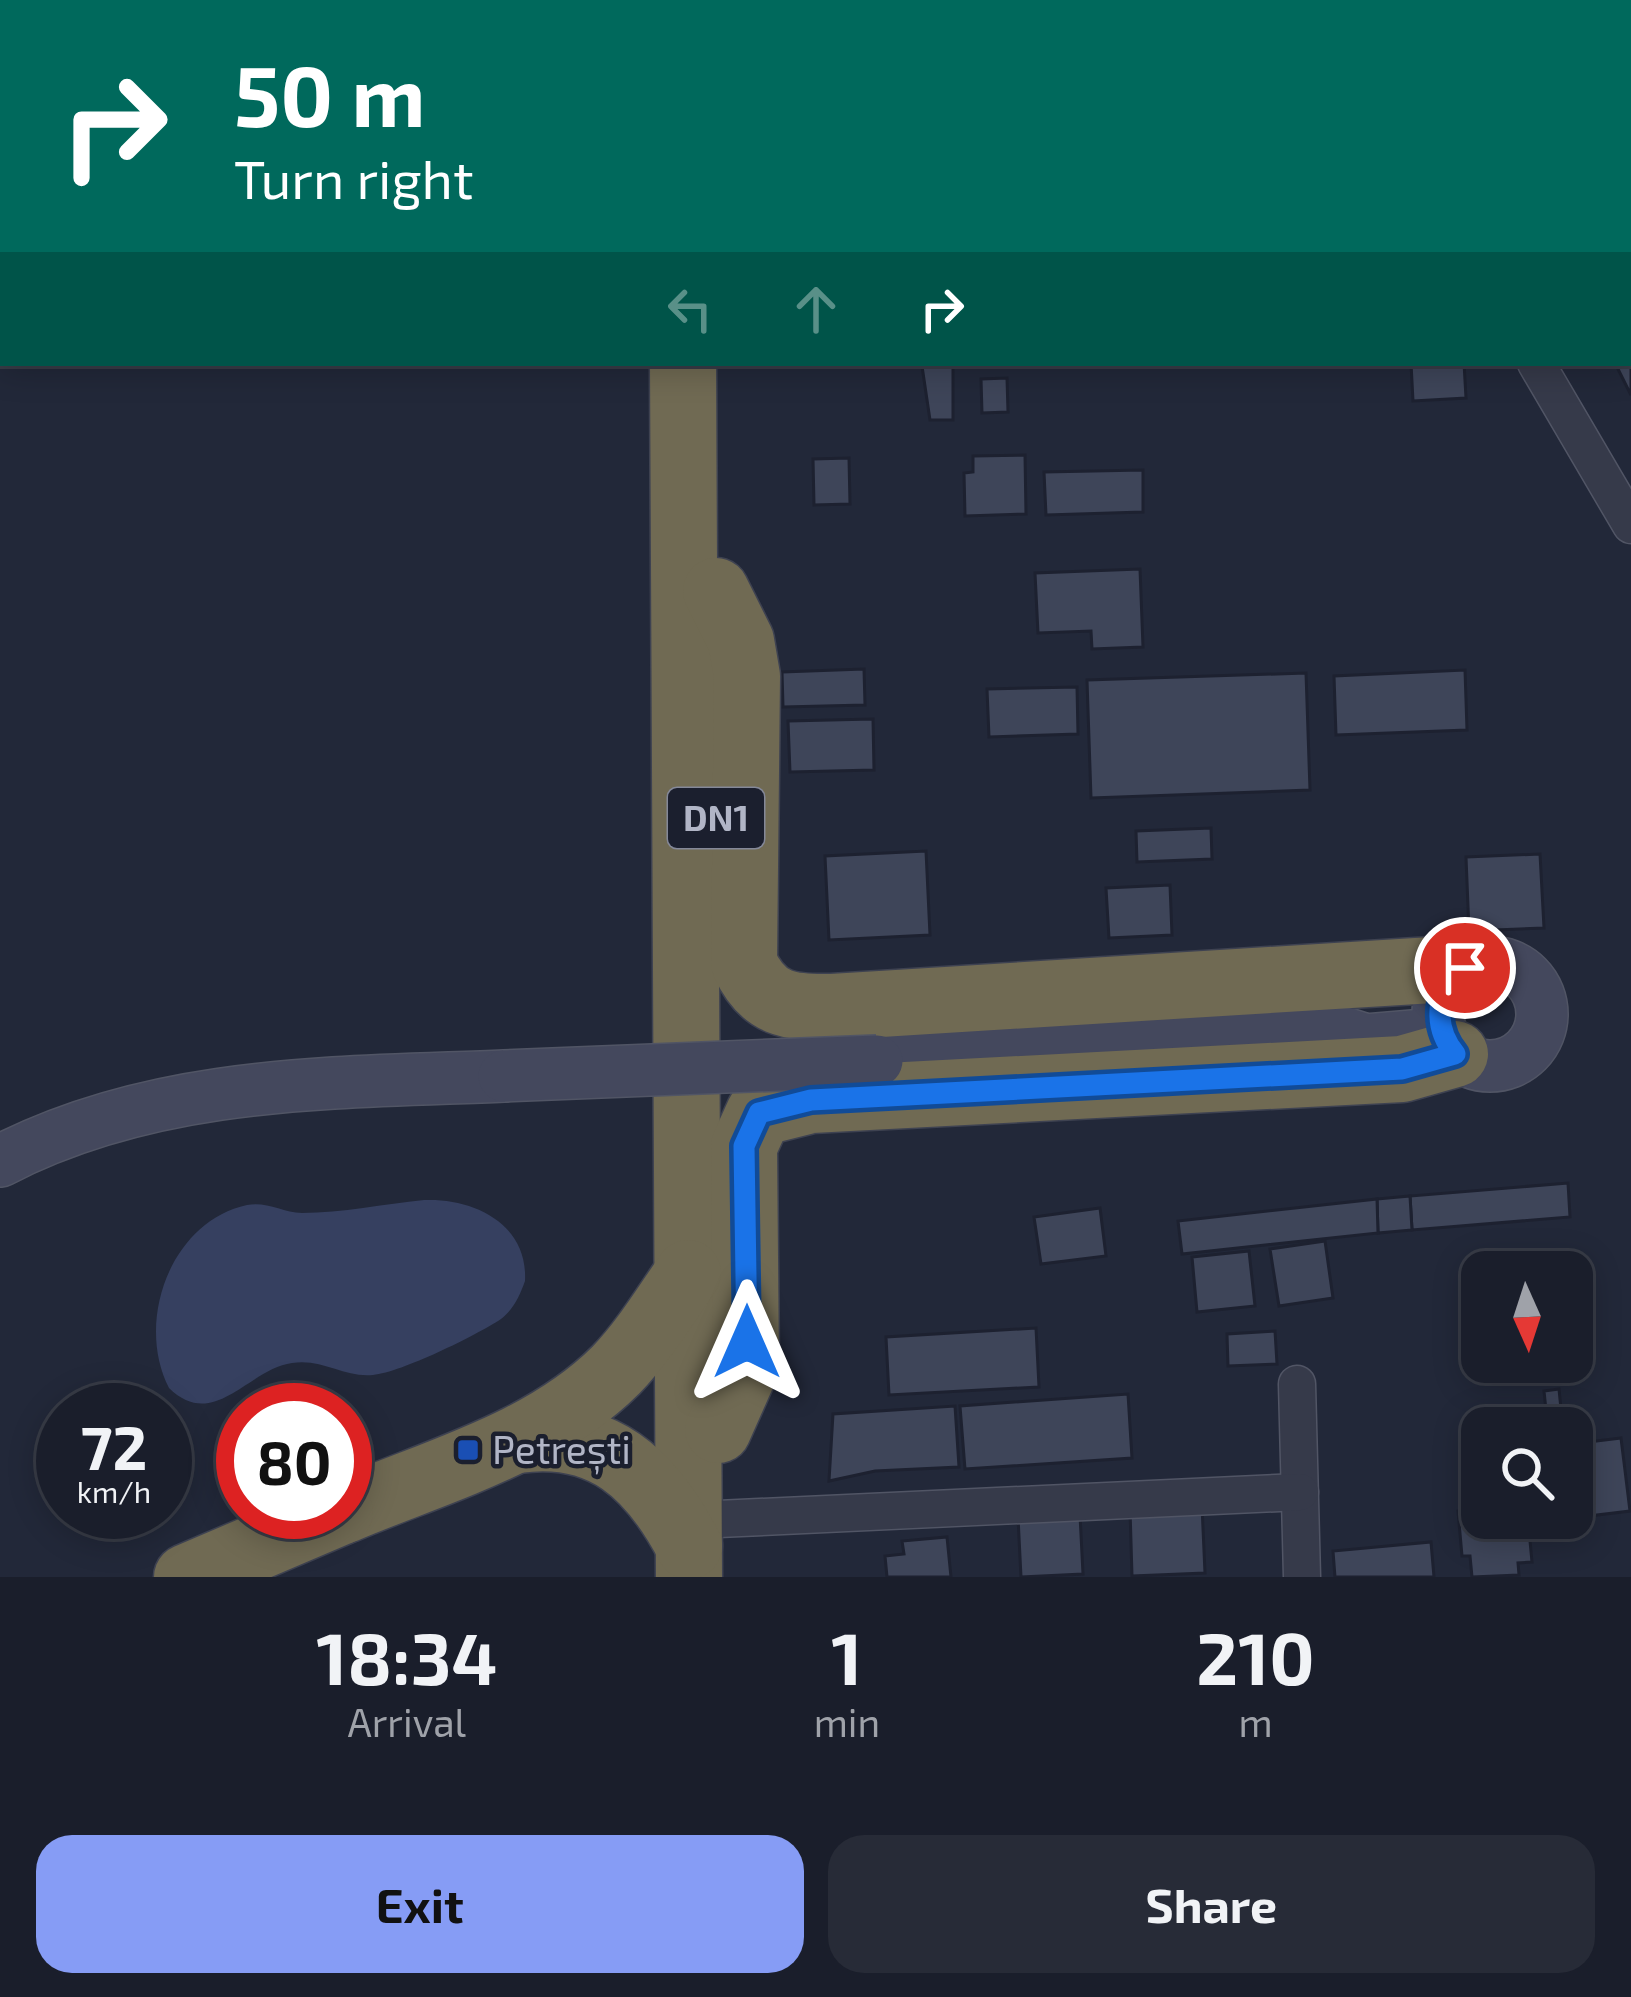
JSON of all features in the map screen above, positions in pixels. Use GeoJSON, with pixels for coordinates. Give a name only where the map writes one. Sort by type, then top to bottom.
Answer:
{"type":"FeatureCollection","features":[{"type":"Feature","properties":{"kind":"highway","name":"DN1"},"geometry":{"type":"LineString","coordinates":[[683,366],[688,1273],[704,1555]]}},
{"type":"Feature","properties":{"kind":"highway","name":"DN1"},"geometry":{"type":"LineString","coordinates":[[704,1555],[718,1430],[715,366]]}},
{"type":"Feature","properties":{"kind":"highway"},"geometry":{"type":"LineString","coordinates":[[716,591],[741,641],[747,676],[744,962],[753,984],[782,1005],[1451,1011]]}},
{"type":"Feature","properties":{"kind":"highway"},"geometry":{"type":"LineString","coordinates":[[718,1430],[741,1390],[746,1367],[744,1146],[759,1113],[811,1100],[1402,1069],[1451,1011]]}},
{"type":"Feature","properties":{"kind":"highway"},"geometry":{"type":"LineString","coordinates":[[372,1499],[517,1440],[605,1381],[646,1334],[688,1273]]}},
{"type":"Feature","properties":{"kind":"highway"},"geometry":{"type":"LineString","coordinates":[[517,1440],[573,1438],[612,1453],[658,1493],[704,1555]]}},
{"type":"Feature","properties":{"kind":"highway"},"geometry":{"type":"LineString","coordinates":[[187,1577],[277,1539]]}},
{"type":"Feature","properties":{"kind":"street"},"geometry":{"type":"LineString","coordinates":[[1538,366],[1631,525]]}},
{"type":"Feature","properties":{"kind":"street"},"geometry":{"type":"LineString","coordinates":[[0,1161],[104,1118],[167,1100],[291,1087],[877,1060],[1332,1029],[1366,1040],[1451,1011]]}},
{"type":"Feature","properties":{"kind":"street"},"geometry":{"type":"LineString","coordinates":[[1297,1384],[1302,1577]]}},
{"type":"Feature","properties":{"kind":"street"},"geometry":{"type":"LineString","coordinates":[[704,1555],[1300,1492]]}},
{"type":"Feature","properties":{"kind":"water"},"geometry":{"type":"Polygon","coordinates":[[[424,1200],[478,1209],[507,1229],[517,1244],[525,1281],[519,1297],[501,1319],[438,1352],[386,1372],[363,1375],[292,1363],[249,1383],[216,1383],[216,1401],[201,1404],[192,1402],[192,1383],[167,1383],[159,1362],[158,1306],[166,1278],[198,1231],[220,1215],[247,1205],[295,1212],[424,1200]]]}},
{"type":"Feature","properties":{"kind":"building"},"geometry":{"type":"Polygon","coordinates":[[[922,366],[953,366],[953,420],[930,420],[922,366]]]}},
{"type":"Feature","properties":{"kind":"building"},"geometry":{"type":"Polygon","coordinates":[[[1411,366],[1464,366],[1466,398],[1413,401],[1411,366]]]}},
{"type":"Feature","properties":{"kind":"building"},"geometry":{"type":"Polygon","coordinates":[[[1616,366],[1631,366],[1631,395],[1616,366]]]}},
{"type":"Feature","properties":{"kind":"building"},"geometry":{"type":"Polygon","coordinates":[[[1007,378],[1008,412],[982,413],[981,379],[1007,378]]]}},
{"type":"Feature","properties":{"kind":"building"},"geometry":{"type":"Polygon","coordinates":[[[1025,455],[1026,514],[965,516],[964,473],[973,472],[973,456],[1025,455]]]}},
{"type":"Feature","properties":{"kind":"building"},"geometry":{"type":"Polygon","coordinates":[[[849,458],[850,504],[814,505],[813,459],[849,458]]]}},
{"type":"Feature","properties":{"kind":"building"},"geometry":{"type":"Polygon","coordinates":[[[1143,470],[1143,512],[1046,515],[1044,472],[1143,470]]]}},
{"type":"Feature","properties":{"kind":"building"},"geometry":{"type":"Polygon","coordinates":[[[1140,569],[1143,647],[1092,649],[1091,631],[1038,633],[1035,573],[1140,569]]]}},
{"type":"Feature","properties":{"kind":"building"},"geometry":{"type":"Polygon","coordinates":[[[864,669],[865,705],[783,707],[782,672],[864,669]]]}},
{"type":"Feature","properties":{"kind":"building"},"geometry":{"type":"Polygon","coordinates":[[[1465,670],[1467,730],[1336,735],[1334,676],[1465,670]]]}},
{"type":"Feature","properties":{"kind":"building"},"geometry":{"type":"Polygon","coordinates":[[[1306,673],[1310,790],[1091,798],[1087,680],[1306,673]]]}},
{"type":"Feature","properties":{"kind":"building"},"geometry":{"type":"Polygon","coordinates":[[[1077,687],[1078,734],[989,737],[987,689],[1077,687]]]}},
{"type":"Feature","properties":{"kind":"building"},"geometry":{"type":"Polygon","coordinates":[[[873,719],[874,770],[790,772],[788,721],[873,719]]]}},
{"type":"Feature","properties":{"kind":"building"},"geometry":{"type":"Polygon","coordinates":[[[1211,828],[1212,859],[1137,862],[1136,831],[1211,828]]]}},
{"type":"Feature","properties":{"kind":"building"},"geometry":{"type":"Polygon","coordinates":[[[926,851],[930,935],[829,940],[825,856],[926,851]]]}},
{"type":"Feature","properties":{"kind":"building"},"geometry":{"type":"Polygon","coordinates":[[[1540,854],[1544,928],[1469,931],[1466,857],[1540,854]]]}},
{"type":"Feature","properties":{"kind":"building"},"geometry":{"type":"Polygon","coordinates":[[[1170,885],[1172,935],[1109,938],[1106,888],[1170,885]]]}},
{"type":"Feature","properties":{"kind":"building"},"geometry":{"type":"Polygon","coordinates":[[[1568,1183],[1570,1217],[1412,1230],[1410,1196],[1568,1183]]]}},
{"type":"Feature","properties":{"kind":"building"},"geometry":{"type":"Polygon","coordinates":[[[1410,1196],[1412,1230],[1378,1233],[1377,1199],[1410,1196]]]}},
{"type":"Feature","properties":{"kind":"building"},"geometry":{"type":"Polygon","coordinates":[[[1377,1199],[1378,1233],[1182,1254],[1178,1221],[1377,1199]]]}},
{"type":"Feature","properties":{"kind":"building"},"geometry":{"type":"Polygon","coordinates":[[[1100,1208],[1106,1256],[1041,1264],[1034,1217],[1100,1208]]]}},
{"type":"Feature","properties":{"kind":"building"},"geometry":{"type":"Polygon","coordinates":[[[1325,1241],[1333,1298],[1279,1306],[1270,1249],[1325,1241]]]}},
{"type":"Feature","properties":{"kind":"building"},"geometry":{"type":"Polygon","coordinates":[[[1249,1251],[1255,1306],[1197,1312],[1192,1257],[1249,1251]]]}},
{"type":"Feature","properties":{"kind":"building"},"geometry":{"type":"Polygon","coordinates":[[[1036,1328],[1039,1387],[889,1395],[886,1337],[1036,1328]]]}},
{"type":"Feature","properties":{"kind":"building"},"geometry":{"type":"Polygon","coordinates":[[[1275,1331],[1277,1364],[1228,1366],[1227,1334],[1275,1331]]]}},
{"type":"Feature","properties":{"kind":"building"},"geometry":{"type":"Polygon","coordinates":[[[1559,1389],[1561,1407],[1546,1407],[1544,1391],[1559,1389]]]}},
{"type":"Feature","properties":{"kind":"building"},"geometry":{"type":"Polygon","coordinates":[[[1128,1394],[1132,1458],[965,1469],[960,1406],[1128,1394]]]}},
{"type":"Feature","properties":{"kind":"building"},"geometry":{"type":"Polygon","coordinates":[[[955,1406],[959,1467],[875,1471],[829,1481],[833,1414],[955,1406]]]}},
{"type":"Feature","properties":{"kind":"building"},"geometry":{"type":"Polygon","coordinates":[[[1621,1438],[1630,1511],[1593,1515],[1593,1441],[1621,1438]]]}},
{"type":"Feature","properties":{"kind":"building"},"geometry":{"type":"Polygon","coordinates":[[[1202,1506],[1205,1573],[1132,1576],[1130,1509],[1202,1506]]]}},
{"type":"Feature","properties":{"kind":"building"},"geometry":{"type":"Polygon","coordinates":[[[1458,1511],[1461,1539],[1530,1539],[1532,1562],[1518,1563],[1519,1575],[1472,1577],[1470,1556],[1462,1556],[1458,1511]]]}},
{"type":"Feature","properties":{"kind":"building"},"geometry":{"type":"Polygon","coordinates":[[[1080,1515],[1083,1574],[1021,1577],[1018,1517],[1080,1515]]]}},
{"type":"Feature","properties":{"kind":"building"},"geometry":{"type":"Polygon","coordinates":[[[947,1537],[951,1577],[887,1577],[885,1556],[904,1554],[902,1541],[947,1537]]]}},
{"type":"Feature","properties":{"kind":"building"},"geometry":{"type":"Polygon","coordinates":[[[1431,1542],[1434,1577],[1335,1577],[1333,1551],[1431,1542]]]}},
{"type":"Feature","properties":{"kind":"place","name":"Petrești"},"geometry":{"type":"Point","coordinates":[468,1450]}},
{"type":"Feature","properties":{"kind":"route"},"geometry":{"type":"LineString","coordinates":[[747,1342],[744,1146],[748,1128],[759,1113],[780,1104],[811,1100],[1402,1069],[1455,1054],[1441,1033],[1440,1006],[1445,985],[1465,968]]}}]}
